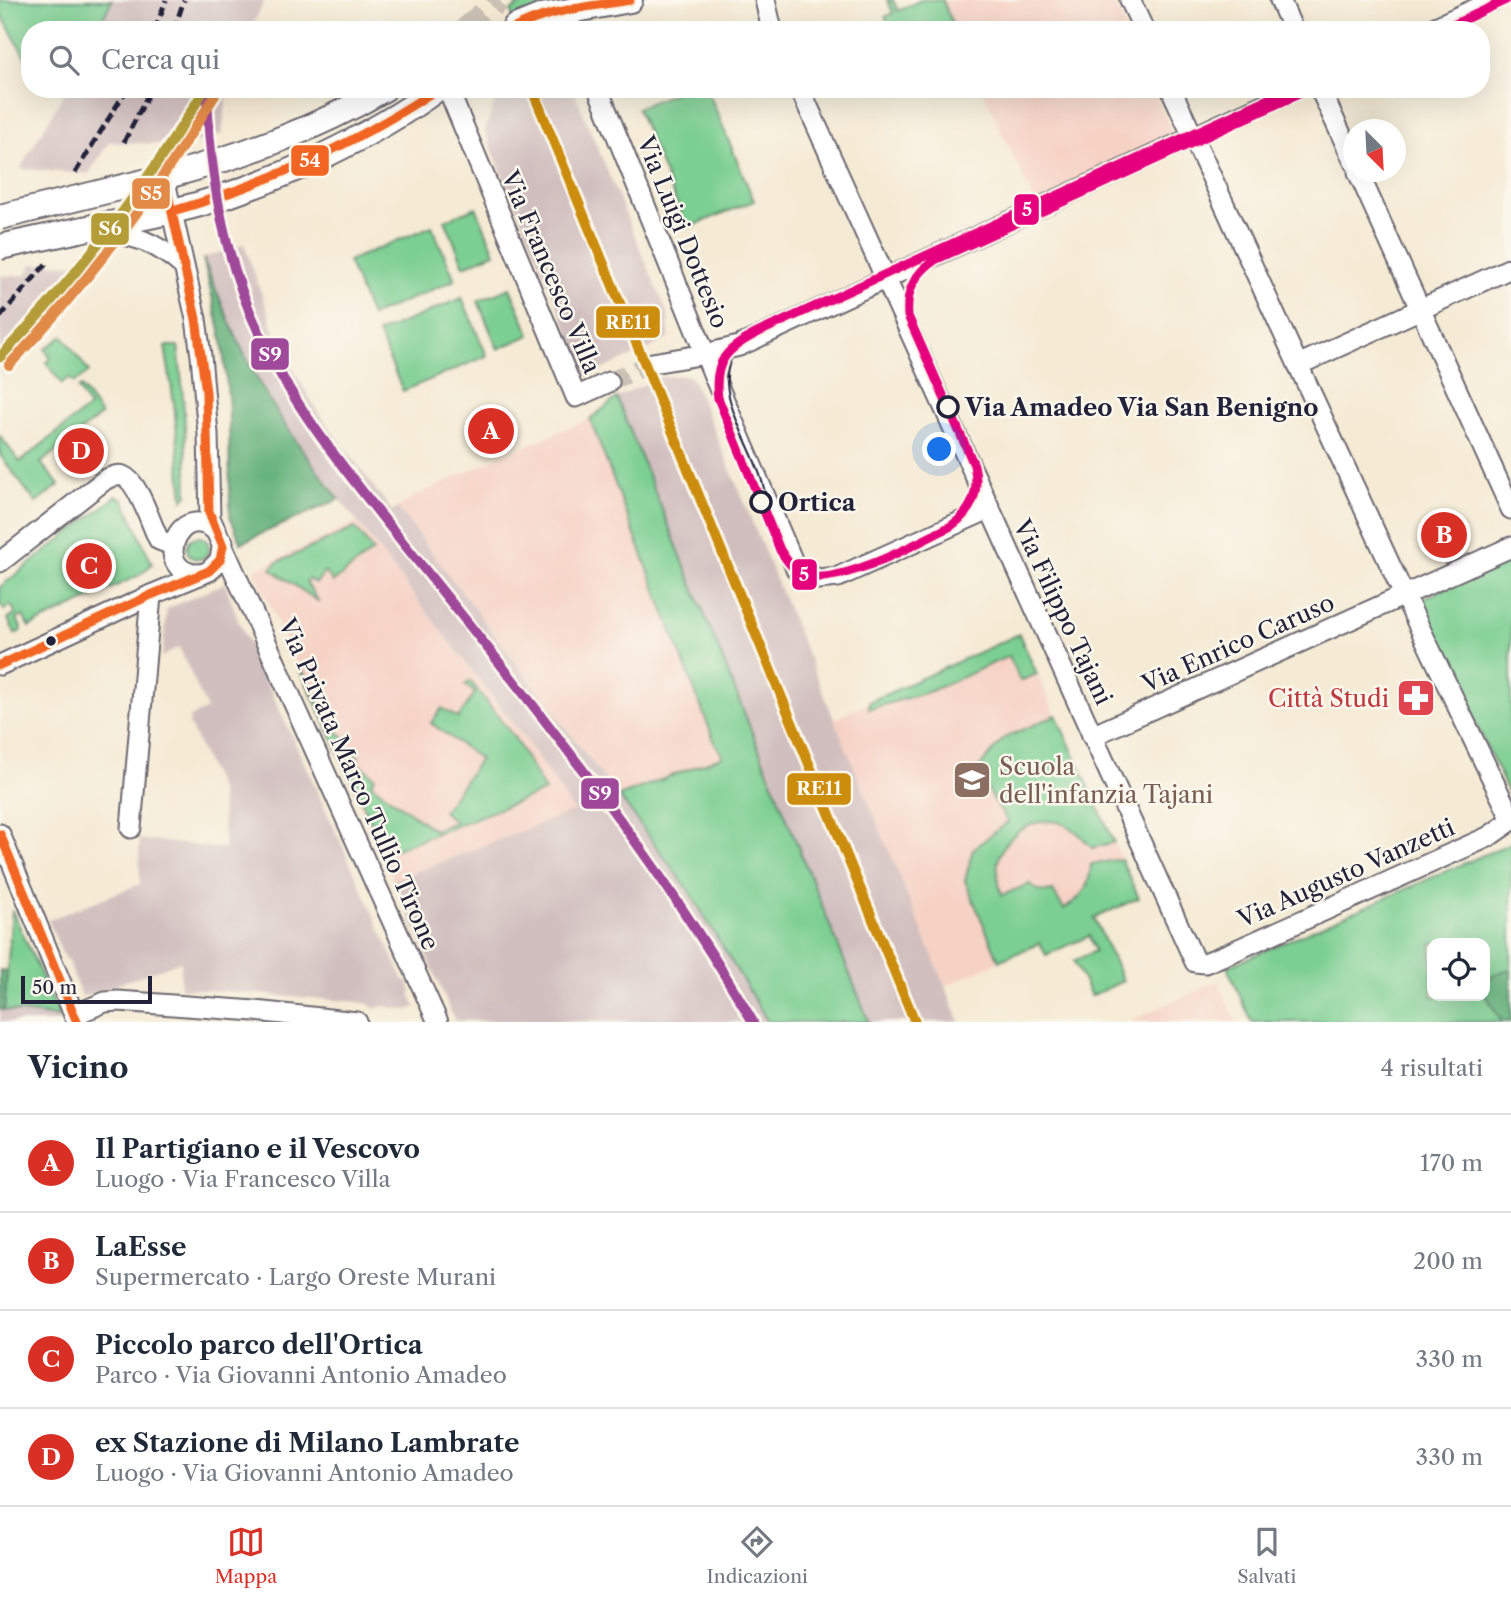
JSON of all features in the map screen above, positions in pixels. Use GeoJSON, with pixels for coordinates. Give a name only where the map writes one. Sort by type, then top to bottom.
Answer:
{"type":"FeatureCollection","features":[{"type":"Feature","properties":{"kind":"street"},"geometry":{"type":"LineString","coordinates":[[530,21],[542,16],[569,21],[630,0]]}},
{"type":"Feature","properties":{"kind":"street"},"geometry":{"type":"LineString","coordinates":[[751,0],[767,21]]}},
{"type":"Feature","properties":{"kind":"street"},"geometry":{"type":"LineString","coordinates":[[765,0],[770,21]]}},
{"type":"Feature","properties":{"kind":"street"},"geometry":{"type":"LineString","coordinates":[[1130,0],[1140,21]]}},
{"type":"Feature","properties":{"kind":"street"},"geometry":{"type":"LineString","coordinates":[[1280,0],[1289,21]]}},
{"type":"Feature","properties":{"kind":"street"},"geometry":{"type":"LineString","coordinates":[[1449,21],[1495,0]]}},
{"type":"Feature","properties":{"kind":"street"},"geometry":{"type":"LineString","coordinates":[[0,217],[228,160],[333,117],[368,98]]}},
{"type":"Feature","properties":{"kind":"street"},"geometry":{"type":"LineString","coordinates":[[0,247],[173,211],[234,192],[332,150],[424,98]]}},
{"type":"Feature","properties":{"kind":"street","name":"Via Francesco Villa"},"geometry":{"type":"LineString","coordinates":[[452,98],[576,397],[609,382]]}},
{"type":"Feature","properties":{"kind":"street","name":"Via Luigi Dottesio"},"geometry":{"type":"LineString","coordinates":[[602,98],[792,564],[799,572],[818,579],[843,576],[989,509]]}},
{"type":"Feature","properties":{"kind":"street","name":"Via Filippo Tajani"},"geometry":{"type":"LineString","coordinates":[[804,98],[1193,959],[1198,964]]}},
{"type":"Feature","properties":{"kind":"street"},"geometry":{"type":"LineString","coordinates":[[1175,98],[1404,596],[1511,819]]}},
{"type":"Feature","properties":{"kind":"street"},"geometry":{"type":"LineString","coordinates":[[652,363],[739,346],[1278,98]]}},
{"type":"Feature","properties":{"kind":"street"},"geometry":{"type":"LineString","coordinates":[[1324,98],[1343,140]]}},
{"type":"Feature","properties":{"kind":"street","name":"Via Privata Marco Tullio Tirone"},"geometry":{"type":"LineString","coordinates":[[164,177],[195,319],[206,392],[208,502],[210,518],[220,537],[218,568],[438,1022]]}},
{"type":"Feature","properties":{"kind":"street"},"geometry":{"type":"LineString","coordinates":[[1363,182],[1511,509]]}},
{"type":"Feature","properties":{"kind":"street"},"geometry":{"type":"LineString","coordinates":[[79,230],[124,235],[152,242],[183,266]]}},
{"type":"Feature","properties":{"kind":"street"},"geometry":{"type":"LineString","coordinates":[[1298,365],[1511,268]]}},
{"type":"Feature","properties":{"kind":"street"},"geometry":{"type":"LineString","coordinates":[[0,562],[106,479],[115,475],[122,476],[133,485],[159,540],[173,552],[188,572],[218,568]]}},
{"type":"Feature","properties":{"kind":"street"},"geometry":{"type":"LineString","coordinates":[[131,828],[151,595],[173,552],[179,531],[202,514],[208,502]]}},
{"type":"Feature","properties":{"kind":"street"},"geometry":{"type":"LineString","coordinates":[[192,524],[205,524],[220,537]]}},
{"type":"Feature","properties":{"kind":"street","name":"Via Enrico Caruso"},"geometry":{"type":"LineString","coordinates":[[1092,736],[1511,547]]}},
{"type":"Feature","properties":{"kind":"street"},"geometry":{"type":"LineString","coordinates":[[0,665],[151,595],[218,568]]}},
{"type":"Feature","properties":{"kind":"street","name":"Via Augusto Vanzetti"},"geometry":{"type":"LineString","coordinates":[[1198,964],[1218,958],[1488,837],[1511,819]]}},
{"type":"Feature","properties":{"kind":"street"},"geometry":{"type":"LineString","coordinates":[[0,834],[76,1019],[105,1002],[118,1001],[357,1022]]}},
{"type":"Feature","properties":{"kind":"shaded area"},"geometry":{"type":"Polygon","coordinates":[[[112,0],[265,0],[254,21],[102,21],[112,0]]]}},
{"type":"Feature","properties":{"kind":"shaded area"},"geometry":{"type":"Polygon","coordinates":[[[942,0],[1113,0],[1122,21],[951,21],[942,0]]]}},
{"type":"Feature","properties":{"kind":"shaded area"},"geometry":{"type":"Polygon","coordinates":[[[62,98],[227,98],[222,134],[184,145],[109,142],[89,174],[20,169],[62,98]]]}},
{"type":"Feature","properties":{"kind":"shaded area"},"geometry":{"type":"Polygon","coordinates":[[[499,98],[577,98],[668,315],[669,338],[587,376],[485,132],[494,102],[499,98]]]}},
{"type":"Feature","properties":{"kind":"shaded area"},"geometry":{"type":"Polygon","coordinates":[[[986,98],[1157,98],[1176,141],[1036,205],[986,98]]]}},
{"type":"Feature","properties":{"kind":"shaded area"},"geometry":{"type":"Polygon","coordinates":[[[244,244],[280,346],[318,412],[392,511],[398,508],[657,847],[727,951],[768,1022],[455,1021],[394,880],[574,811],[525,739],[315,467],[272,404],[239,343],[203,258],[244,244]]]}},
{"type":"Feature","properties":{"kind":"shaded area"},"geometry":{"type":"Polygon","coordinates":[[[102,263],[45,330],[0,376],[0,276],[26,275],[32,264],[102,263]]]}},
{"type":"Feature","properties":{"kind":"shaded area"},"geometry":{"type":"Polygon","coordinates":[[[688,375],[694,382],[960,1022],[869,1022],[617,398],[659,377],[688,375]]]}},
{"type":"Feature","properties":{"kind":"shaded area"},"geometry":{"type":"Polygon","coordinates":[[[590,419],[715,743],[724,756],[619,796],[398,508],[414,497],[499,457],[590,419]]]}},
{"type":"Feature","properties":{"kind":"shaded area"},"geometry":{"type":"Polygon","coordinates":[[[357,522],[525,739],[575,812],[394,880],[254,570],[357,522]]]}},
{"type":"Feature","properties":{"kind":"shaded area"},"geometry":{"type":"Polygon","coordinates":[[[225,583],[238,620],[404,981],[407,980],[416,1007],[409,1010],[382,1006],[374,1009],[370,1004],[350,1001],[180,988],[181,961],[82,997],[62,953],[48,920],[140,884],[139,839],[225,849],[220,791],[189,724],[190,717],[207,709],[179,647],[162,657],[167,609],[225,583]]]}},
{"type":"Feature","properties":{"kind":"shaded area","name":"Scuola dell'infanzia Tajani"},"geometry":{"type":"Polygon","coordinates":[[[1019,634],[1139,898],[945,986],[834,719],[1019,634]]]}},
{"type":"Feature","properties":{"kind":"shaded area"},"geometry":{"type":"Polygon","coordinates":[[[1218,981],[1236,1022],[1128,1022],[1218,981]]]}},
{"type":"Feature","properties":{"kind":"shaded area"},"geometry":{"type":"Polygon","coordinates":[[[0,1009],[60,1017],[63,1022],[0,1022],[0,1009]]]}},
{"type":"Feature","properties":{"kind":"green space"},"geometry":{"type":"Polygon","coordinates":[[[0,0],[112,0],[102,21],[21,21],[21,50],[0,12],[0,0]]]}},
{"type":"Feature","properties":{"kind":"green space"},"geometry":{"type":"Polygon","coordinates":[[[526,0],[570,0],[514,20],[511,11],[526,0]]]}},
{"type":"Feature","properties":{"kind":"green space"},"geometry":{"type":"Polygon","coordinates":[[[887,0],[893,0],[898,11],[921,0],[942,0],[951,21],[887,21],[885,17],[893,13],[887,0]]]}},
{"type":"Feature","properties":{"kind":"green space"},"geometry":{"type":"Polygon","coordinates":[[[661,98],[711,98],[754,201],[687,228],[637,108],[661,98]]]}},
{"type":"Feature","properties":{"kind":"green space"},"geometry":{"type":"Polygon","coordinates":[[[476,207],[495,253],[464,266],[445,220],[476,207]]]}},
{"type":"Feature","properties":{"kind":"green space"},"geometry":{"type":"Polygon","coordinates":[[[432,226],[455,280],[371,316],[348,261],[432,226]]]}},
{"type":"Feature","properties":{"kind":"green space"},"geometry":{"type":"Polygon","coordinates":[[[203,258],[233,331],[263,390],[339,499],[241,543],[230,516],[229,407],[222,339],[203,258]]]}},
{"type":"Feature","properties":{"kind":"green space"},"geometry":{"type":"Polygon","coordinates":[[[510,288],[530,335],[498,349],[478,301],[510,288]]]}},
{"type":"Feature","properties":{"kind":"green space"},"geometry":{"type":"Polygon","coordinates":[[[462,298],[487,356],[403,391],[378,333],[462,298]]]}},
{"type":"Feature","properties":{"kind":"green space"},"geometry":{"type":"Polygon","coordinates":[[[63,336],[89,372],[74,383],[69,378],[62,384],[46,362],[51,359],[45,349],[63,336]]]}},
{"type":"Feature","properties":{"kind":"green space"},"geometry":{"type":"Polygon","coordinates":[[[165,346],[178,346],[186,458],[187,495],[183,500],[174,403],[165,346]]]}},
{"type":"Feature","properties":{"kind":"green space"},"geometry":{"type":"Polygon","coordinates":[[[81,387],[101,415],[41,463],[59,485],[36,503],[0,455],[0,436],[20,462],[89,407],[78,389],[81,387]]]}},
{"type":"Feature","properties":{"kind":"green space"},"geometry":{"type":"Polygon","coordinates":[[[617,398],[869,1022],[768,1022],[689,891],[619,796],[723,756],[715,743],[590,419],[617,398]]]}},
{"type":"Feature","properties":{"kind":"green space"},"geometry":{"type":"Polygon","coordinates":[[[117,496],[124,500],[152,564],[140,575],[29,627],[23,616],[17,619],[22,630],[15,634],[8,619],[16,614],[11,605],[4,610],[0,603],[0,587],[117,496]]]}},
{"type":"Feature","properties":{"kind":"green space"},"geometry":{"type":"Polygon","coordinates":[[[355,528],[373,551],[333,582],[325,572],[316,583],[308,579],[306,582],[319,602],[271,569],[276,563],[355,528]]]}},
{"type":"Feature","properties":{"kind":"green space"},"geometry":{"type":"Polygon","coordinates":[[[198,537],[206,540],[209,548],[206,556],[198,559],[190,556],[187,548],[190,540],[198,537]]]}},
{"type":"Feature","properties":{"kind":"green space"},"geometry":{"type":"Polygon","coordinates":[[[1506,560],[1511,570],[1511,798],[1418,601],[1506,560]]]}},
{"type":"Feature","properties":{"kind":"green space"},"geometry":{"type":"Polygon","coordinates":[[[1019,634],[1037,674],[1020,681],[1009,656],[931,691],[869,709],[869,702],[1019,634]]]}},
{"type":"Feature","properties":{"kind":"green space"},"geometry":{"type":"Polygon","coordinates":[[[300,670],[304,673],[315,698],[322,704],[320,707],[337,725],[334,729],[348,741],[344,746],[359,757],[356,762],[375,777],[371,784],[434,830],[455,822],[443,811],[480,759],[431,723],[442,708],[458,718],[475,693],[465,685],[470,681],[514,737],[545,791],[386,853],[300,670]]]}},
{"type":"Feature","properties":{"kind":"green space"},"geometry":{"type":"Polygon","coordinates":[[[1056,715],[1114,842],[1092,848],[1067,826],[1057,822],[1038,823],[1020,831],[1006,844],[998,862],[998,875],[1002,895],[1030,884],[1040,891],[1053,891],[1064,909],[1084,890],[1091,864],[1121,859],[1139,898],[1094,918],[1123,981],[1091,996],[1074,961],[1095,951],[1089,936],[1046,955],[1040,943],[999,961],[965,881],[973,849],[1008,822],[976,771],[1004,738],[1056,715]]]}},
{"type":"Feature","properties":{"kind":"green space"},"geometry":{"type":"Polygon","coordinates":[[[1511,843],[1511,1022],[1252,1022],[1227,967],[1511,843]]]}},
{"type":"Feature","properties":{"kind":"green space"},"geometry":{"type":"Polygon","coordinates":[[[12,910],[60,1017],[4,1010],[12,910]]]}},
{"type":"Feature","properties":{"kind":"green space"},"geometry":{"type":"Polygon","coordinates":[[[1511,969],[1511,1022],[1502,1022],[1490,1001],[1490,977],[1511,969]]]}},
{"type":"Feature","properties":{"kind":"green space"},"geometry":{"type":"Polygon","coordinates":[[[0,970],[7,971],[4,1010],[0,1009],[0,970]]]}},
{"type":"Feature","properties":{"kind":"tunnel"},"geometry":{"type":"LineString","coordinates":[[475,21],[499,0]]}},
{"type":"Feature","properties":{"kind":"tunnel"},"geometry":{"type":"LineString","coordinates":[[609,382],[652,363]]}},
{"type":"Feature","properties":{"kind":"tram line"},"geometry":{"type":"LineString","coordinates":[[759,332],[740,346],[730,362],[727,380],[736,419],[763,486],[776,541]]}},
{"type":"Feature","properties":{"kind":"railway"},"geometry":{"type":"LineString","coordinates":[[158,21],[166,0]]}},
{"type":"Feature","properties":{"kind":"railway"},"geometry":{"type":"LineString","coordinates":[[177,21],[184,0]]}},
{"type":"Feature","properties":{"kind":"railway"},"geometry":{"type":"LineString","coordinates":[[75,173],[121,98]]}},
{"type":"Feature","properties":{"kind":"railway"},"geometry":{"type":"LineString","coordinates":[[124,142],[146,98]]}},
{"type":"Feature","properties":{"kind":"railway"},"geometry":{"type":"LineString","coordinates":[[0,317],[46,264]]}},
{"type":"Feature","properties":{"kind":"transit line","name":"54"},"geometry":{"type":"LineString","coordinates":[[530,21],[554,13],[630,0]]}},
{"type":"Feature","properties":{"kind":"transit line","name":"5"},"geometry":{"type":"LineString","coordinates":[[1461,21],[1506,0]]}},
{"type":"Feature","properties":{"kind":"transit line","name":"S6"},"geometry":{"type":"LineString","coordinates":[[0,357],[57,294],[110,229],[199,98]]}},
{"type":"Feature","properties":{"kind":"transit line","name":"S9"},"geometry":{"type":"LineString","coordinates":[[207,98],[211,154],[221,218],[249,311],[275,365],[318,433],[350,476],[539,712],[604,798],[696,930],[753,1022]]}},
{"type":"Feature","properties":{"kind":"transit line","name":"S5"},"geometry":{"type":"LineString","coordinates":[[9,365],[66,302],[120,236],[213,98]]}},
{"type":"Feature","properties":{"kind":"transit line","name":"54"},"geometry":{"type":"LineString","coordinates":[[173,211],[277,175],[375,128],[423,98]]}},
{"type":"Feature","properties":{"kind":"transit line","name":"RE11"},"geometry":{"type":"LineString","coordinates":[[536,98],[915,1022]]}},
{"type":"Feature","properties":{"kind":"transit line","name":"5"},"geometry":{"type":"LineString","coordinates":[[1270,98],[759,332],[731,350],[720,365],[718,398],[780,550],[792,567],[802,574],[816,577],[834,576],[855,570],[951,526],[970,507],[976,483],[974,465],[908,316],[910,291],[917,277],[928,265],[1290,98]]}},
{"type":"Feature","properties":{"kind":"transit line","name":"54"},"geometry":{"type":"LineString","coordinates":[[0,665],[209,571],[220,560],[223,546],[209,512],[206,392],[196,319],[164,177]]}},
{"type":"Feature","properties":{"kind":"transit line","name":"54"},"geometry":{"type":"LineString","coordinates":[[0,834],[77,1022]]}},
{"type":"Feature","properties":{"kind":"place","name":"Via Amadeo Via San Benigno"},"geometry":{"type":"Point","coordinates":[948,407]}},
{"type":"Feature","properties":{"kind":"place","name":"Il Partigiano e il Vescovo"},"geometry":{"type":"Point","coordinates":[491,431]}},
{"type":"Feature","properties":{"kind":"place","name":"ex Stazione di Milano Lambrate"},"geometry":{"type":"Point","coordinates":[81,451]}},
{"type":"Feature","properties":{"kind":"place","name":"Ortica"},"geometry":{"type":"Point","coordinates":[761,502]}},
{"type":"Feature","properties":{"kind":"place","name":"LaEsse"},"geometry":{"type":"Point","coordinates":[1444,535]}},
{"type":"Feature","properties":{"kind":"place","name":"Piccolo parco dell'Ortica"},"geometry":{"type":"Point","coordinates":[89,566]}},
{"type":"Feature","properties":{"kind":"place","name":"Città Studi"},"geometry":{"type":"Point","coordinates":[1416,698]}},
{"type":"Feature","properties":{"kind":"place","name":"Scuola dell'infanzia Tajani"},"geometry":{"type":"Point","coordinates":[972,780]}}]}
